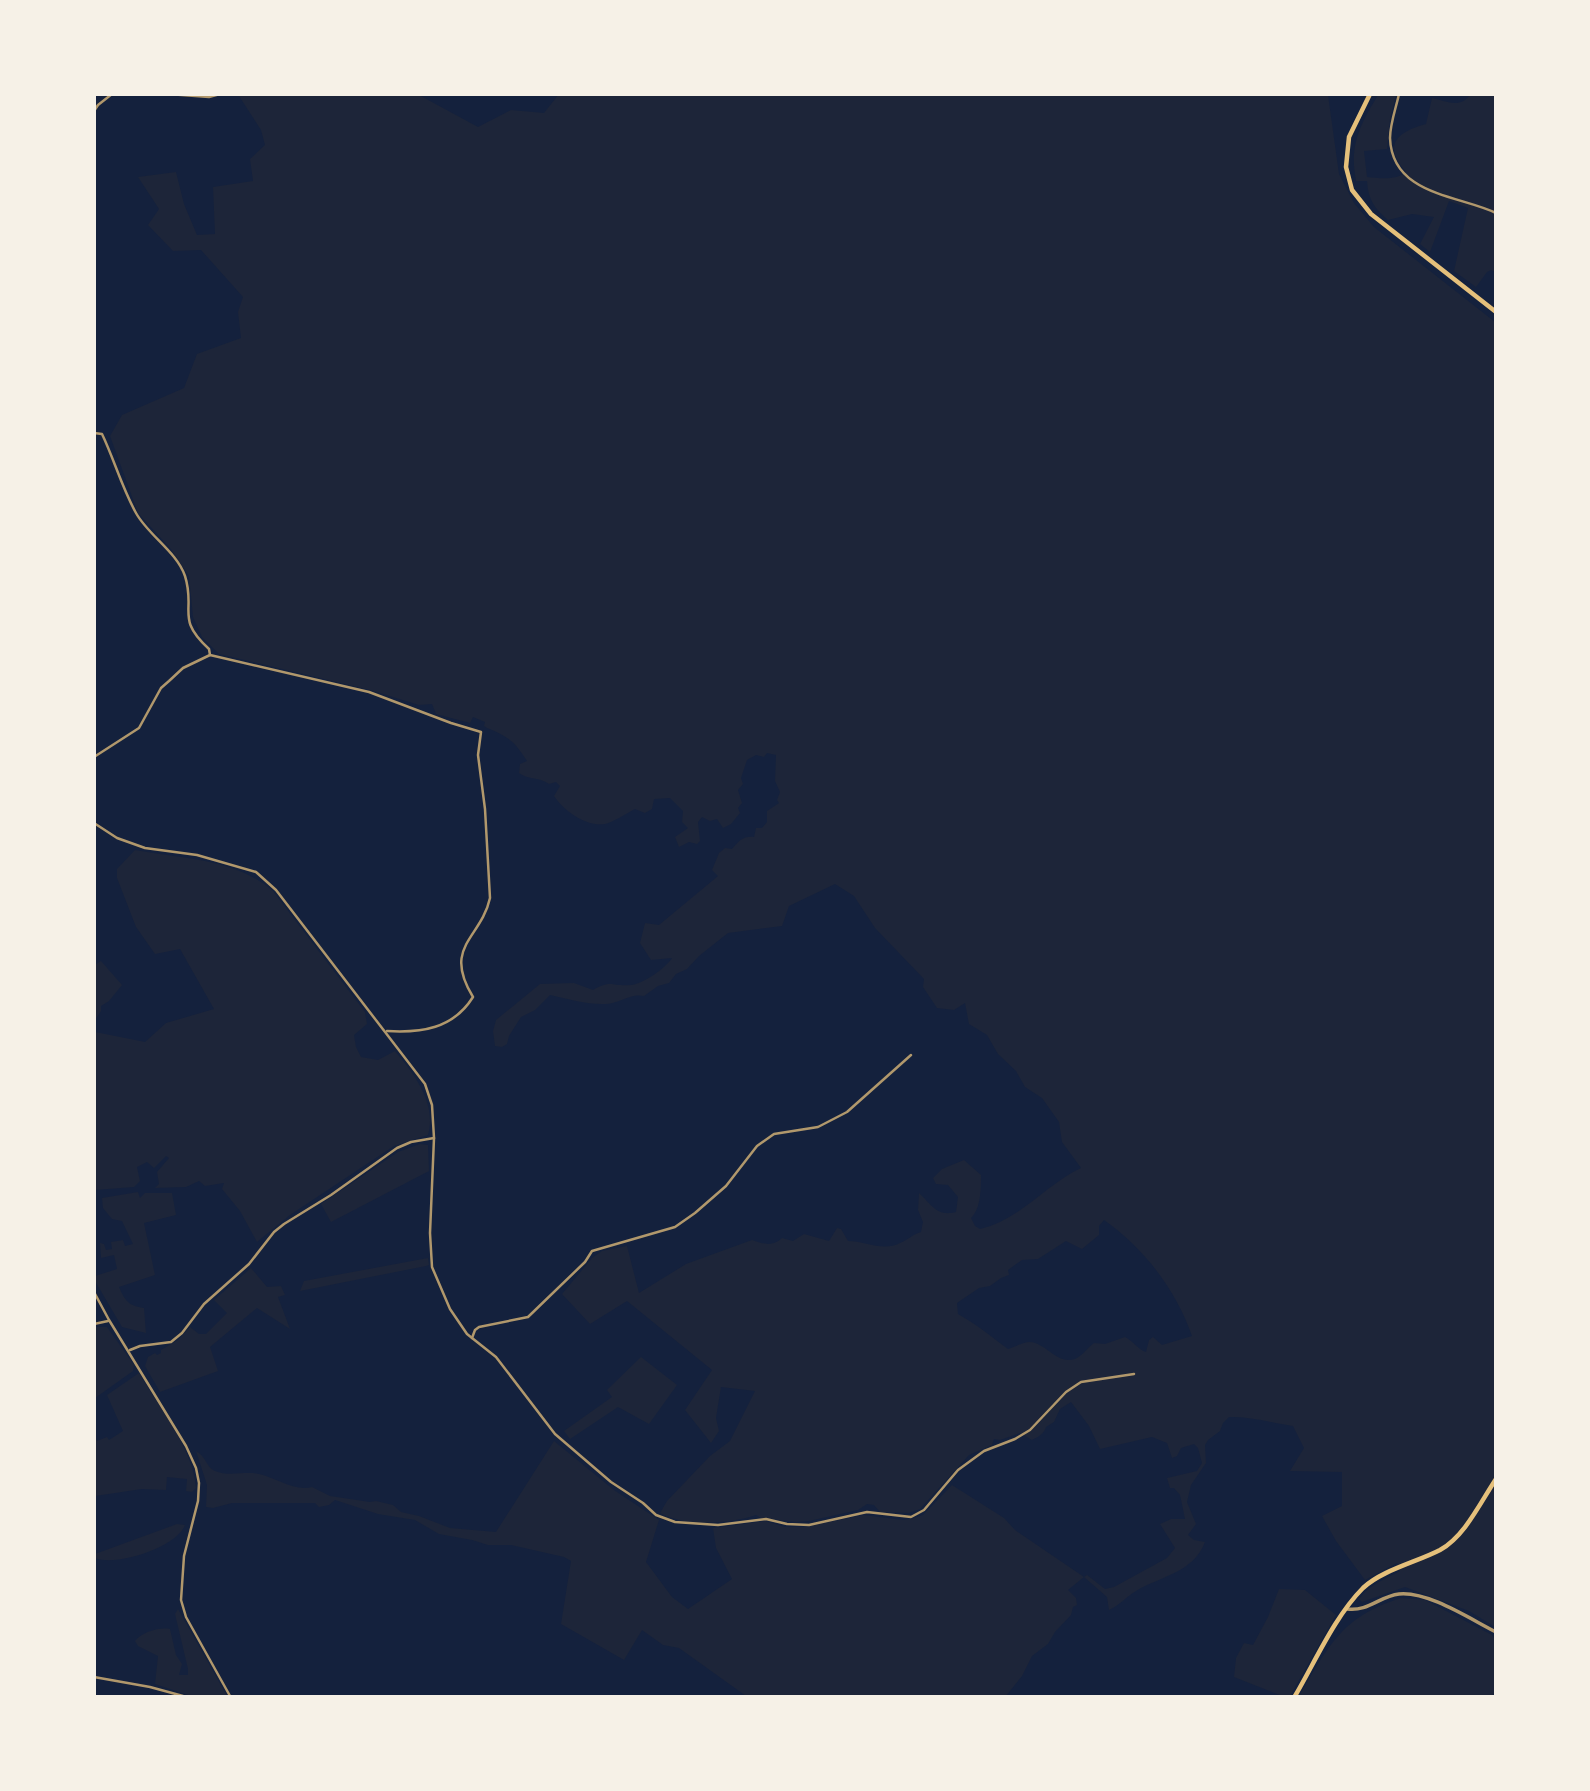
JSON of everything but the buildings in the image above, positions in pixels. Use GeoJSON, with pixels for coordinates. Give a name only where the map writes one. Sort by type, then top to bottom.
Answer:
{"type":"FeatureCollection","features":[{"type":"Feature","properties":{"kind":"main road"},"geometry":{"type":"LineString","coordinates":[[1370,94],[1349,136],[1346,167],[1352,190],[1371,214],[1496,312]]}},
{"type":"Feature","properties":{"kind":"main road"},"geometry":{"type":"LineString","coordinates":[[1295,1696],[1347,1609],[1370,1583],[1442,1549],[1453,1540],[1496,1479]]}},
{"type":"Feature","properties":{"kind":"street"},"geometry":{"type":"LineString","coordinates":[[94,111],[112,94]]}},
{"type":"Feature","properties":{"kind":"street"},"geometry":{"type":"LineString","coordinates":[[167,94],[209,97],[220,94]]}},
{"type":"Feature","properties":{"kind":"street"},"geometry":{"type":"LineString","coordinates":[[1399,94],[1390,139],[1402,171],[1425,189],[1496,213]]}},
{"type":"Feature","properties":{"kind":"street"},"geometry":{"type":"LineString","coordinates":[[94,433],[102,433],[136,514],[184,573],[189,624],[193,633],[209,649],[210,655]]}},
{"type":"Feature","properties":{"kind":"street"},"geometry":{"type":"LineString","coordinates":[[94,757],[139,728],[161,688],[183,668],[210,655],[369,692],[481,732],[478,755],[485,809],[490,898],[488,907],[463,950],[463,973],[473,997],[455,1018],[435,1028],[384,1031]]}},
{"type":"Feature","properties":{"kind":"street"},"geometry":{"type":"LineString","coordinates":[[94,822],[117,838],[145,848],[197,855],[256,872],[276,890],[425,1084],[432,1105],[434,1139],[430,1233],[432,1267],[450,1309],[467,1334],[496,1357],[555,1434],[611,1482],[656,1515],[675,1522],[718,1525],[766,1519],[809,1525],[867,1511],[911,1517],[924,1510],[958,1470],[984,1451],[1030,1430],[1066,1392],[1081,1382],[1135,1374]]}},
{"type":"Feature","properties":{"kind":"street"},"geometry":{"type":"LineString","coordinates":[[472,1338],[479,1327],[528,1317],[593,1251],[675,1227],[726,1186],[757,1146],[774,1134],[818,1127],[847,1112],[911,1055]]}},
{"type":"Feature","properties":{"kind":"street"},"geometry":{"type":"LineString","coordinates":[[130,1350],[171,1342],[182,1333],[204,1304],[248,1264],[284,1224],[331,1195],[397,1148],[411,1142],[434,1139]]}},
{"type":"Feature","properties":{"kind":"street"},"geometry":{"type":"LineString","coordinates":[[94,1292],[186,1446],[196,1468],[198,1501],[184,1556],[181,1600],[186,1617],[230,1696]]}},
{"type":"Feature","properties":{"kind":"street"},"geometry":{"type":"LineString","coordinates":[[94,1324],[109,1320]]}},
{"type":"Feature","properties":{"kind":"street"},"geometry":{"type":"LineString","coordinates":[[1347,1609],[1359,1610],[1398,1594],[1426,1597],[1496,1632]]}},
{"type":"Feature","properties":{"kind":"street"},"geometry":{"type":"LineString","coordinates":[[94,1677],[183,1696]]}},
{"type":"Feature","properties":{"kind":"shaded area"},"geometry":{"type":"Polygon","coordinates":[[[559,94],[1328,95],[1339,174],[1354,203],[1374,227],[1495,322],[1495,1627],[1469,1611],[1405,1587],[1362,1602],[1359,1599],[1368,1590],[1400,1571],[1397,1563],[1365,1580],[1336,1541],[1322,1516],[1342,1506],[1342,1472],[1290,1471],[1304,1448],[1293,1426],[1253,1419],[1229,1417],[1220,1431],[1205,1445],[1206,1463],[1191,1485],[1187,1502],[1196,1524],[1188,1535],[1194,1540],[1205,1542],[1200,1552],[1184,1567],[1136,1591],[1109,1610],[1107,1597],[1084,1577],[1087,1575],[1105,1589],[1114,1587],[1167,1558],[1175,1548],[1160,1524],[1171,1519],[1185,1519],[1180,1495],[1174,1488],[1170,1488],[1167,1478],[1197,1471],[1202,1463],[1198,1448],[1194,1444],[1181,1448],[1177,1456],[1172,1458],[1167,1443],[1152,1437],[1100,1449],[1089,1426],[1071,1402],[1060,1409],[1054,1422],[1034,1439],[1020,1433],[1000,1440],[994,1439],[992,1445],[969,1455],[920,1509],[909,1513],[880,1512],[874,1505],[867,1504],[858,1510],[809,1521],[796,1522],[756,1515],[707,1523],[682,1520],[660,1513],[667,1501],[710,1456],[730,1441],[755,1391],[721,1387],[716,1418],[719,1431],[711,1443],[685,1410],[712,1370],[627,1301],[590,1324],[562,1294],[592,1258],[602,1251],[627,1246],[639,1293],[686,1264],[752,1240],[771,1244],[782,1238],[793,1241],[804,1234],[829,1241],[837,1228],[841,1229],[848,1241],[881,1246],[900,1243],[921,1232],[923,1222],[918,1210],[919,1193],[939,1211],[956,1212],[958,1197],[948,1185],[936,1184],[933,1178],[942,1169],[964,1160],[981,1175],[979,1204],[971,1218],[980,1229],[1008,1218],[1081,1168],[1062,1142],[1059,1122],[1042,1098],[1025,1087],[1016,1071],[998,1054],[987,1035],[969,1024],[965,1003],[954,1010],[937,1008],[923,987],[924,979],[875,928],[854,896],[835,884],[789,906],[782,926],[728,933],[687,969],[676,974],[669,983],[658,986],[644,996],[599,1004],[550,995],[535,1010],[521,1017],[507,1044],[502,1047],[495,1046],[493,1031],[496,1020],[540,984],[574,983],[593,990],[608,984],[631,985],[648,979],[669,962],[672,958],[651,960],[640,943],[645,923],[659,925],[718,876],[712,870],[719,853],[725,848],[732,849],[744,838],[754,837],[756,828],[762,828],[767,822],[767,811],[779,803],[777,800],[780,792],[775,781],[776,755],[767,753],[764,757],[756,755],[747,760],[741,778],[743,784],[738,790],[742,803],[738,808],[740,813],[731,824],[723,828],[717,819],[710,821],[702,817],[698,822],[700,841],[679,847],[675,837],[688,828],[682,822],[683,811],[670,798],[654,799],[652,809],[645,813],[635,809],[608,823],[590,823],[576,817],[558,802],[554,796],[560,786],[556,782],[549,784],[519,773],[520,764],[527,761],[510,740],[484,726],[485,722],[473,717],[470,723],[436,714],[432,704],[419,705],[370,690],[219,654],[202,637],[193,617],[189,576],[170,548],[138,513],[110,436],[122,415],[184,388],[197,354],[241,338],[238,312],[243,297],[201,250],[173,251],[148,225],[159,209],[138,177],[176,172],[184,204],[197,235],[215,234],[213,187],[253,181],[250,159],[265,145],[261,130],[239,96],[419,95],[478,127],[511,110],[544,113],[559,94]],[[1104,1220],[1099,1226],[1099,1235],[1082,1249],[1066,1241],[1038,1259],[1022,1260],[1008,1270],[1009,1275],[990,1286],[979,1288],[957,1303],[958,1314],[1008,1349],[1030,1342],[1036,1343],[1058,1357],[1070,1360],[1082,1355],[1094,1343],[1105,1344],[1125,1337],[1146,1352],[1149,1340],[1153,1337],[1162,1345],[1192,1336],[1168,1286],[1145,1257],[1104,1220]]]}},
{"type":"Feature","properties":{"kind":"shaded area"},"geometry":{"type":"Polygon","coordinates":[[[1378,95],[1396,95],[1387,149],[1364,151],[1367,177],[1387,178],[1406,172],[1395,154],[1396,141],[1407,131],[1426,124],[1432,98],[1457,103],[1470,95],[1495,95],[1496,272],[1487,272],[1476,287],[1454,271],[1468,208],[1449,201],[1430,252],[1420,244],[1434,217],[1412,214],[1388,220],[1373,203],[1367,181],[1356,181],[1355,146],[1366,116],[1378,95]]]}},
{"type":"Feature","properties":{"kind":"shaded area"},"geometry":{"type":"Polygon","coordinates":[[[135,850],[225,866],[258,880],[273,891],[365,1012],[367,1024],[354,1035],[361,1057],[378,1060],[395,1051],[416,1079],[427,1100],[430,1123],[428,1135],[394,1146],[290,1215],[257,1242],[240,1211],[222,1189],[224,1183],[205,1186],[199,1181],[186,1187],[155,1188],[159,1184],[157,1172],[169,1158],[166,1156],[154,1168],[147,1162],[137,1167],[140,1181],[134,1187],[95,1190],[95,1032],[145,1042],[166,1023],[214,1009],[180,949],[155,954],[136,927],[117,878],[117,869],[135,850]]]}},
{"type":"Feature","properties":{"kind":"shaded area"},"geometry":{"type":"Polygon","coordinates":[[[101,961],[122,985],[109,1001],[101,1006],[95,1020],[95,965],[101,961]]]}},
{"type":"Feature","properties":{"kind":"shaded area"},"geometry":{"type":"Polygon","coordinates":[[[420,1144],[428,1145],[429,1171],[331,1222],[321,1204],[398,1152],[420,1144]]]}},
{"type":"Feature","properties":{"kind":"shaded area"},"geometry":{"type":"Polygon","coordinates":[[[138,1192],[140,1198],[145,1193],[172,1193],[176,1215],[144,1223],[155,1275],[119,1287],[128,1302],[144,1308],[146,1333],[122,1327],[95,1281],[95,1276],[117,1269],[114,1255],[101,1258],[100,1243],[104,1244],[106,1250],[112,1249],[111,1242],[123,1240],[125,1246],[133,1244],[122,1221],[112,1219],[103,1208],[102,1198],[138,1192]]]}},
{"type":"Feature","properties":{"kind":"shaded area"},"geometry":{"type":"Polygon","coordinates":[[[428,1258],[429,1265],[426,1266],[300,1291],[304,1281],[428,1258]]]}},
{"type":"Feature","properties":{"kind":"shaded area"},"geometry":{"type":"Polygon","coordinates":[[[251,1268],[267,1287],[281,1286],[285,1295],[278,1297],[290,1329],[257,1308],[210,1347],[218,1371],[160,1392],[145,1366],[148,1357],[161,1353],[161,1350],[178,1340],[190,1327],[199,1334],[206,1334],[227,1313],[214,1300],[251,1268]]]}},
{"type":"Feature","properties":{"kind":"shaded area"},"geometry":{"type":"Polygon","coordinates":[[[95,1327],[107,1327],[134,1365],[133,1371],[95,1398],[95,1327]]]}},
{"type":"Feature","properties":{"kind":"shaded area"},"geometry":{"type":"Polygon","coordinates":[[[641,1357],[677,1385],[649,1424],[618,1407],[570,1439],[564,1431],[612,1397],[607,1390],[641,1357]]]}},
{"type":"Feature","properties":{"kind":"shaded area"},"geometry":{"type":"Polygon","coordinates":[[[139,1373],[182,1444],[194,1474],[196,1488],[192,1492],[186,1491],[187,1479],[167,1477],[166,1490],[142,1489],[95,1496],[95,1436],[97,1441],[107,1437],[109,1440],[123,1431],[107,1395],[139,1373]]]}},
{"type":"Feature","properties":{"kind":"shaded area"},"geometry":{"type":"Polygon","coordinates":[[[554,1441],[614,1490],[659,1520],[646,1562],[672,1597],[688,1609],[732,1579],[716,1548],[713,1528],[765,1521],[785,1527],[805,1527],[864,1515],[911,1519],[923,1515],[952,1485],[1004,1518],[1015,1530],[1084,1577],[1068,1590],[1076,1598],[1077,1605],[1073,1607],[1071,1615],[1048,1644],[1032,1656],[1022,1676],[1006,1696],[746,1696],[679,1648],[663,1645],[642,1630],[624,1660],[561,1624],[571,1561],[564,1557],[511,1545],[488,1545],[439,1534],[415,1520],[378,1514],[335,1500],[329,1505],[319,1507],[315,1503],[232,1503],[206,1507],[207,1485],[196,1451],[212,1469],[220,1473],[259,1474],[299,1488],[312,1487],[330,1496],[393,1505],[401,1512],[450,1528],[496,1532],[554,1441]]]}},
{"type":"Feature","properties":{"kind":"shaded area"},"geometry":{"type":"Polygon","coordinates":[[[177,1524],[185,1525],[180,1533],[171,1541],[145,1553],[117,1560],[95,1558],[95,1554],[177,1524]]]}},
{"type":"Feature","properties":{"kind":"shaded area"},"geometry":{"type":"Polygon","coordinates":[[[1279,1589],[1305,1590],[1336,1615],[1290,1696],[1282,1696],[1234,1677],[1236,1658],[1244,1643],[1253,1645],[1279,1589]]]}},
{"type":"Feature","properties":{"kind":"shaded area"},"geometry":{"type":"Polygon","coordinates":[[[1401,1598],[1425,1600],[1492,1635],[1496,1641],[1495,1692],[1492,1696],[1299,1696],[1319,1662],[1350,1624],[1364,1614],[1401,1598]]]}},
{"type":"Feature","properties":{"kind":"shaded area"},"geometry":{"type":"Polygon","coordinates":[[[178,1609],[227,1696],[191,1696],[155,1684],[158,1656],[138,1646],[135,1641],[151,1631],[170,1629],[176,1655],[182,1664],[179,1675],[188,1675],[175,1614],[178,1609]]]}}]}
